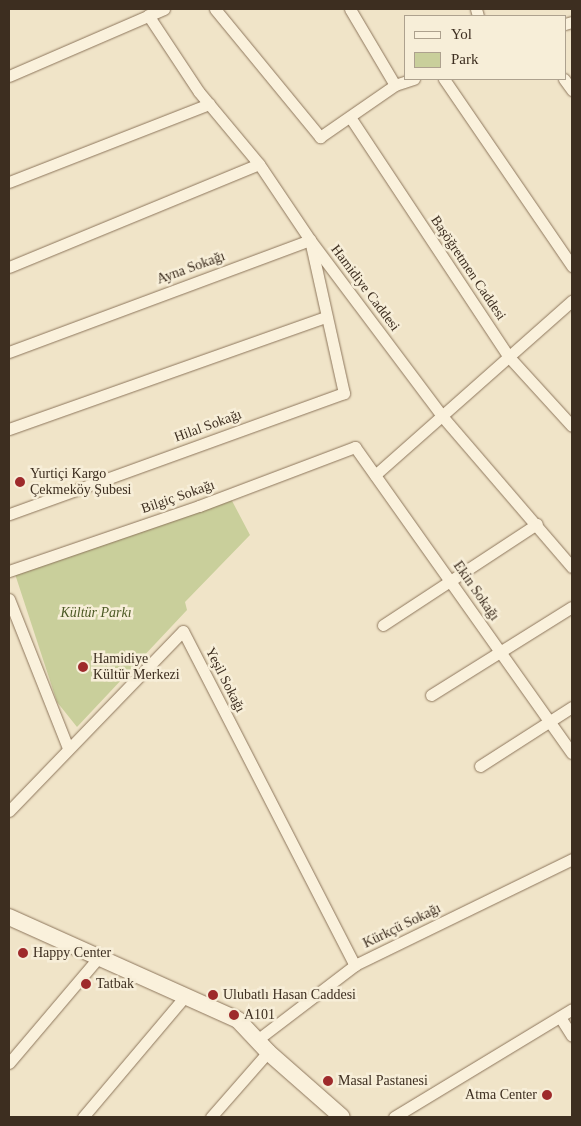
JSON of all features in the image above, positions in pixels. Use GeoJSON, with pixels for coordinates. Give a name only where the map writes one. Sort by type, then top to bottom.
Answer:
{"type":"FeatureCollection","features":[{"type":"Feature","properties":{"kind":"street"},"geometry":{"type":"LineString","coordinates":[[9,76],[164,9]]}},
{"type":"Feature","properties":{"kind":"street"},"geometry":{"type":"LineString","coordinates":[[214,9],[320,137],[395,85],[411,80]]}},
{"type":"Feature","properties":{"kind":"street"},"geometry":{"type":"LineString","coordinates":[[350,9],[395,85]]}},
{"type":"Feature","properties":{"kind":"street","name":"Hamidiye Caddesi"},"geometry":{"type":"LineString","coordinates":[[148,15],[209,104],[258,164],[310,240],[442,416],[537,524],[572,567]]}},
{"type":"Feature","properties":{"kind":"street"},"geometry":{"type":"LineString","coordinates":[[445,80],[572,266]]}},
{"type":"Feature","properties":{"kind":"street"},"geometry":{"type":"LineString","coordinates":[[9,182],[209,104]]}},
{"type":"Feature","properties":{"kind":"street","name":"Başöğretmen Caddesi"},"geometry":{"type":"LineString","coordinates":[[350,117],[509,356],[572,426]]}},
{"type":"Feature","properties":{"kind":"street"},"geometry":{"type":"LineString","coordinates":[[9,267],[258,164]]}},
{"type":"Feature","properties":{"kind":"street"},"geometry":{"type":"LineString","coordinates":[[9,429],[326,317],[310,240]]}},
{"type":"Feature","properties":{"kind":"street","name":"Ayna Sokağı"},"geometry":{"type":"LineString","coordinates":[[9,352],[310,240]]}},
{"type":"Feature","properties":{"kind":"street"},"geometry":{"type":"LineString","coordinates":[[375,475],[572,301]]}},
{"type":"Feature","properties":{"kind":"street","name":"Hilal Sokağı"},"geometry":{"type":"LineString","coordinates":[[9,514],[344,393],[326,317]]}},
{"type":"Feature","properties":{"kind":"street","name":"Ekin Sokağı"},"geometry":{"type":"LineString","coordinates":[[355,447],[572,753]]}},
{"type":"Feature","properties":{"kind":"street","name":"Bilgiç Sokağı"},"geometry":{"type":"LineString","coordinates":[[9,571],[200,506],[355,447]]}},
{"type":"Feature","properties":{"kind":"street"},"geometry":{"type":"LineString","coordinates":[[383,625],[537,524]]}},
{"type":"Feature","properties":{"kind":"street"},"geometry":{"type":"LineString","coordinates":[[9,599],[68,748]]}},
{"type":"Feature","properties":{"kind":"street"},"geometry":{"type":"LineString","coordinates":[[431,695],[572,607]]}},
{"type":"Feature","properties":{"kind":"street","name":"Yeşil Sokağı"},"geometry":{"type":"LineString","coordinates":[[9,811],[183,631],[355,965]]}},
{"type":"Feature","properties":{"kind":"street"},"geometry":{"type":"LineString","coordinates":[[480,766],[549,719],[572,707]]}},
{"type":"Feature","properties":{"kind":"street","name":"Kürkçü Sokağı"},"geometry":{"type":"LineString","coordinates":[[211,1117],[262,1046],[355,965],[572,859]]}},
{"type":"Feature","properties":{"kind":"street"},"geometry":{"type":"LineString","coordinates":[[9,918],[186,995],[238,1020],[262,1046],[336,1115]]}},
{"type":"Feature","properties":{"kind":"street"},"geometry":{"type":"LineString","coordinates":[[9,1063],[99,957]]}},
{"type":"Feature","properties":{"kind":"street"},"geometry":{"type":"LineString","coordinates":[[83,1117],[186,995]]}},
{"type":"Feature","properties":{"kind":"street"},"geometry":{"type":"LineString","coordinates":[[394,1117],[572,1009]]}},
{"type":"Feature","properties":{"kind":"street"},"geometry":{"type":"LineString","coordinates":[[560,1017],[572,1036]]}},
{"type":"Feature","properties":{"kind":"green space","name":"Kültür Parkı"},"geometry":{"type":"Polygon","coordinates":[[[230,497],[250,535],[185,602],[187,610],[77,727],[57,702],[15,574],[230,497]]]}},
{"type":"Feature","properties":{"kind":"place","name":"Yurtiçi Kargo Çekmeköy Şubesi"},"geometry":{"type":"Point","coordinates":[20,482]}},
{"type":"Feature","properties":{"kind":"place","name":"Hamidiye Kültür Merkezi"},"geometry":{"type":"Point","coordinates":[83,667]}},
{"type":"Feature","properties":{"kind":"place","name":"Happy Center"},"geometry":{"type":"Point","coordinates":[23,953]}},
{"type":"Feature","properties":{"kind":"place","name":"Tatbak"},"geometry":{"type":"Point","coordinates":[86,984]}},
{"type":"Feature","properties":{"kind":"place","name":"Ulubatlı Hasan Caddesi"},"geometry":{"type":"Point","coordinates":[213,995]}},
{"type":"Feature","properties":{"kind":"place","name":"A101"},"geometry":{"type":"Point","coordinates":[234,1015]}},
{"type":"Feature","properties":{"kind":"place","name":"Masal Pastanesi"},"geometry":{"type":"Point","coordinates":[328,1081]}},
{"type":"Feature","properties":{"kind":"place","name":"Atma Center"},"geometry":{"type":"Point","coordinates":[547,1095]}}]}
